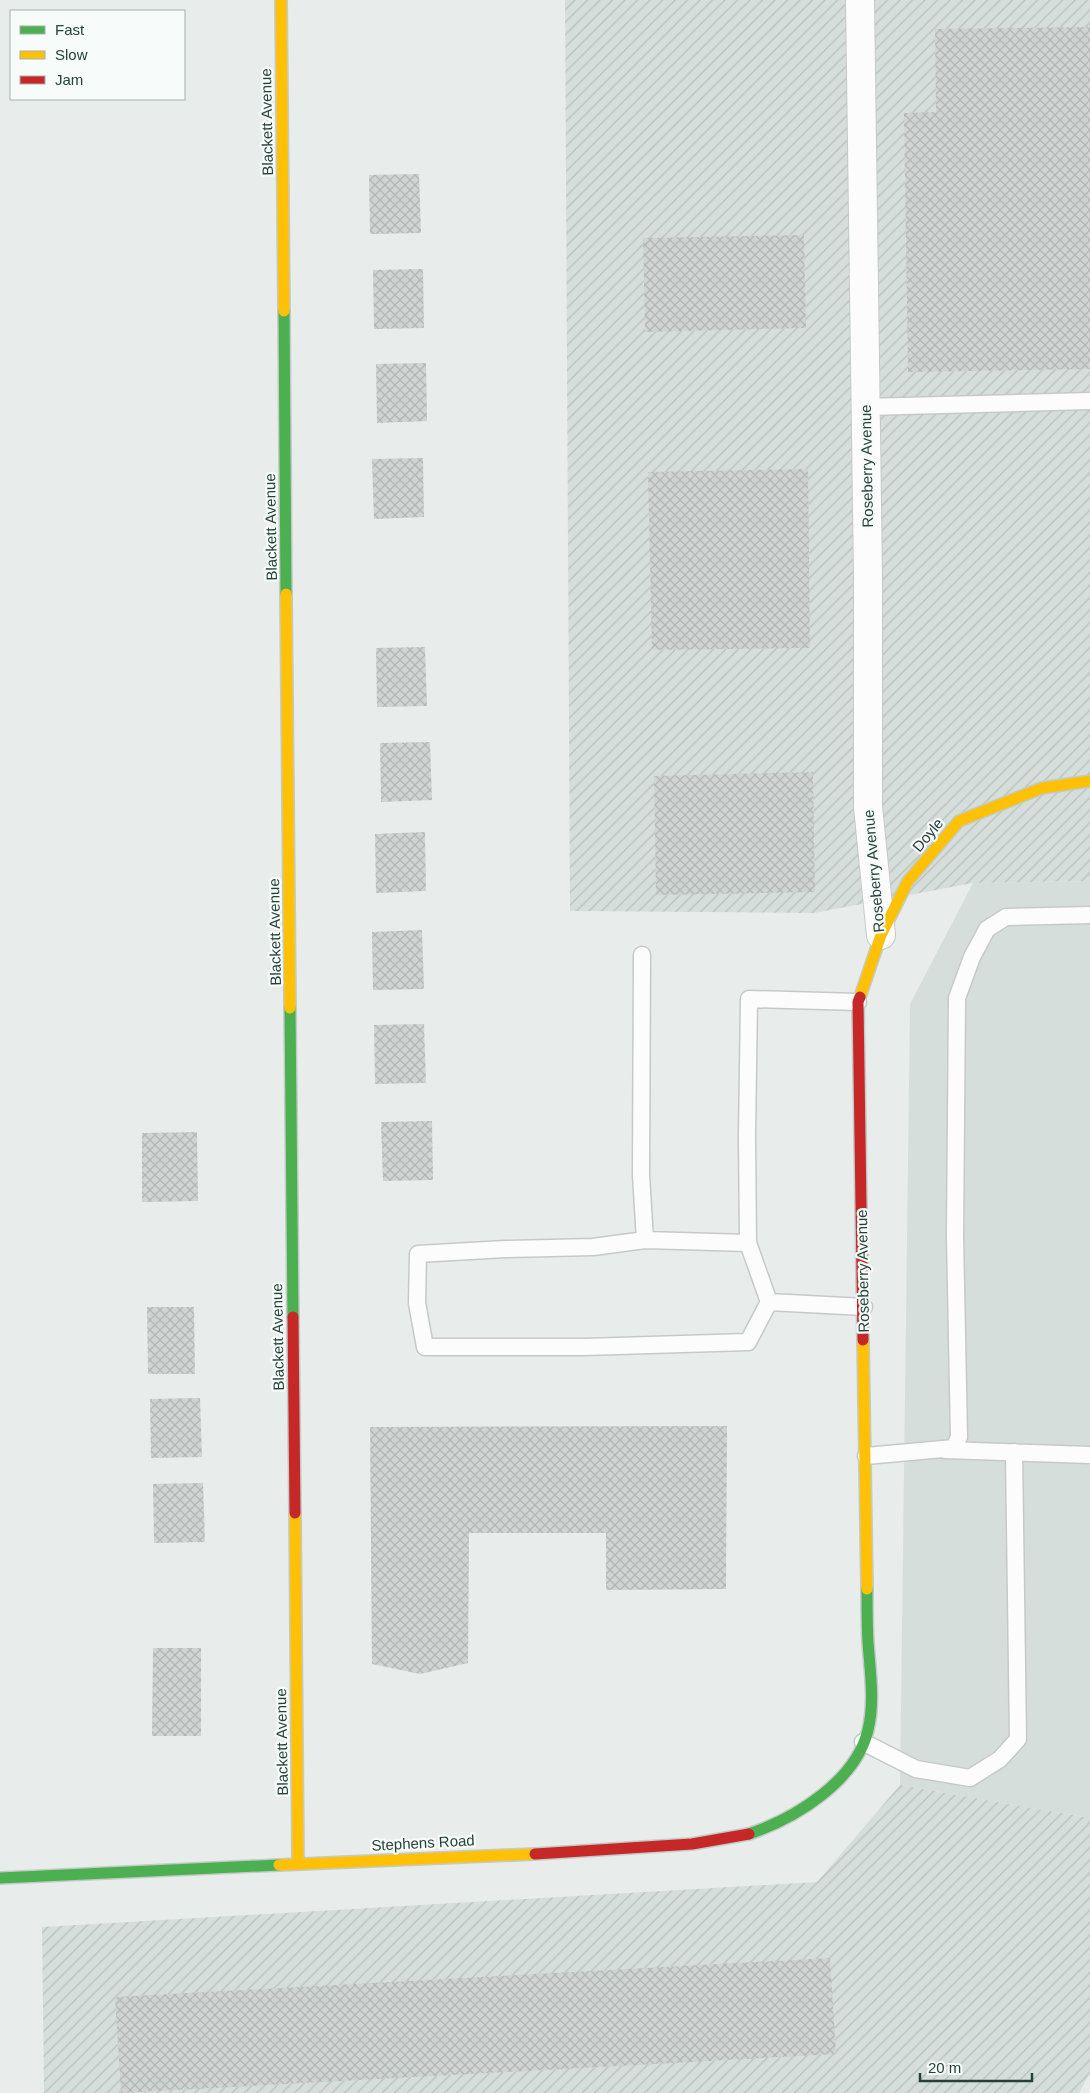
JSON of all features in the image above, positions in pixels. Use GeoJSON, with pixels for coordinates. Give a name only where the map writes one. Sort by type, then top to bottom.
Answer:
{"type":"FeatureCollection","features":[{"type":"Feature","properties":{"kind":"street","name":"Blackett Avenue"},"geometry":{"type":"LineString","coordinates":[[281,0],[298,1864]]}},
{"type":"Feature","properties":{"kind":"street","name":"Roseberry Avenue"},"geometry":{"type":"LineString","coordinates":[[832,1786],[853,1762],[868,1730],[872,1688],[868,1642],[858,1002],[881,935],[868,807],[868,576],[860,0]]}},
{"type":"Feature","properties":{"kind":"street","name":"Doyle"},"geometry":{"type":"LineString","coordinates":[[881,935],[908,881],[959,821],[1042,788],[1090,781]]}},
{"type":"Feature","properties":{"kind":"street","name":"Stephens Road"},"geometry":{"type":"LineString","coordinates":[[0,1878],[635,1849],[716,1842],[762,1831],[801,1811],[832,1786]]}},
{"type":"Feature","properties":{"kind":"lane"},"geometry":{"type":"LineString","coordinates":[[866,407],[1090,401]]}},
{"type":"Feature","properties":{"kind":"lane"},"geometry":{"type":"LineString","coordinates":[[866,1456],[954,1448],[959,1437],[955,1236],[957,998],[972,957],[987,929],[1006,916],[1090,915]]}},
{"type":"Feature","properties":{"kind":"lane"},"geometry":{"type":"LineString","coordinates":[[642,955],[641,1175],[645,1240]]}},
{"type":"Feature","properties":{"kind":"lane"},"geometry":{"type":"LineString","coordinates":[[748,1243],[645,1240],[593,1247],[505,1249],[418,1254],[417,1303],[425,1347],[595,1347],[748,1342],[769,1302],[748,1243],[747,1136],[750,999],[858,1002]]}},
{"type":"Feature","properties":{"kind":"lane"},"geometry":{"type":"LineString","coordinates":[[769,1302],[864,1307]]}},
{"type":"Feature","properties":{"kind":"lane"},"geometry":{"type":"LineString","coordinates":[[941,1449],[1090,1455]]}},
{"type":"Feature","properties":{"kind":"lane"},"geometry":{"type":"LineString","coordinates":[[862,1742],[916,1769],[970,1778],[1000,1760],[1018,1739],[1014,1452]]}},
{"type":"Feature","properties":{"kind":"shaded area"},"geometry":{"type":"Polygon","coordinates":[[[565,0],[1090,0],[1090,881],[973,883],[814,913],[570,911],[565,0]]]}},
{"type":"Feature","properties":{"kind":"shaded area"},"geometry":{"type":"Polygon","coordinates":[[[1090,881],[1090,1818],[900,1785],[910,1004],[973,883],[1090,881]]]}},
{"type":"Feature","properties":{"kind":"shaded area"},"geometry":{"type":"Polygon","coordinates":[[[900,1785],[1090,1818],[1090,2073],[1079,2093],[44,2093],[42,1927],[817,1882],[900,1785]]]}},
{"type":"Feature","properties":{"kind":"building"},"geometry":{"type":"Polygon","coordinates":[[[1090,27],[1090,369],[908,372],[904,113],[936,112],[935,29],[1090,27]]]}},
{"type":"Feature","properties":{"kind":"building"},"geometry":{"type":"Polygon","coordinates":[[[419,174],[421,233],[370,234],[369,175],[419,174]]]}},
{"type":"Feature","properties":{"kind":"building"},"geometry":{"type":"Polygon","coordinates":[[[804,235],[806,328],[645,332],[643,238],[804,235]]]}},
{"type":"Feature","properties":{"kind":"building"},"geometry":{"type":"Polygon","coordinates":[[[423,269],[424,328],[374,329],[373,270],[423,269]]]}},
{"type":"Feature","properties":{"kind":"building"},"geometry":{"type":"Polygon","coordinates":[[[426,363],[427,421],[377,423],[376,364],[426,363]]]}},
{"type":"Feature","properties":{"kind":"building"},"geometry":{"type":"Polygon","coordinates":[[[423,458],[424,517],[374,519],[372,459],[423,458]]]}},
{"type":"Feature","properties":{"kind":"building"},"geometry":{"type":"Polygon","coordinates":[[[808,469],[810,648],[652,650],[648,472],[808,469]]]}},
{"type":"Feature","properties":{"kind":"building"},"geometry":{"type":"Polygon","coordinates":[[[425,647],[427,706],[377,707],[376,648],[425,647]]]}},
{"type":"Feature","properties":{"kind":"building"},"geometry":{"type":"Polygon","coordinates":[[[430,742],[432,800],[381,802],[380,743],[430,742]]]}},
{"type":"Feature","properties":{"kind":"building"},"geometry":{"type":"Polygon","coordinates":[[[813,772],[815,892],[656,895],[654,776],[813,772]]]}},
{"type":"Feature","properties":{"kind":"building"},"geometry":{"type":"Polygon","coordinates":[[[425,832],[426,891],[376,893],[375,834],[425,832]]]}},
{"type":"Feature","properties":{"kind":"building"},"geometry":{"type":"Polygon","coordinates":[[[422,930],[424,989],[373,990],[372,932],[422,930]]]}},
{"type":"Feature","properties":{"kind":"building"},"geometry":{"type":"Polygon","coordinates":[[[424,1024],[426,1083],[375,1084],[374,1025],[424,1024]]]}},
{"type":"Feature","properties":{"kind":"building"},"geometry":{"type":"Polygon","coordinates":[[[432,1121],[433,1180],[383,1181],[381,1122],[432,1121]]]}},
{"type":"Feature","properties":{"kind":"building"},"geometry":{"type":"Polygon","coordinates":[[[197,1132],[198,1201],[142,1202],[142,1133],[197,1132]]]}},
{"type":"Feature","properties":{"kind":"building"},"geometry":{"type":"Polygon","coordinates":[[[147,1307],[194,1307],[195,1374],[148,1374],[147,1307]]]}},
{"type":"Feature","properties":{"kind":"building"},"geometry":{"type":"Polygon","coordinates":[[[200,1398],[202,1457],[151,1458],[150,1399],[200,1398]]]}},
{"type":"Feature","properties":{"kind":"building"},"geometry":{"type":"Polygon","coordinates":[[[727,1426],[726,1589],[606,1590],[606,1533],[469,1533],[468,1663],[420,1674],[372,1664],[370,1427],[727,1426]]]}},
{"type":"Feature","properties":{"kind":"building"},"geometry":{"type":"Polygon","coordinates":[[[203,1483],[205,1542],[154,1543],[153,1484],[203,1483]]]}},
{"type":"Feature","properties":{"kind":"building"},"geometry":{"type":"Polygon","coordinates":[[[153,1648],[201,1648],[201,1736],[152,1736],[153,1648]]]}},
{"type":"Feature","properties":{"kind":"building"},"geometry":{"type":"Polygon","coordinates":[[[830,1958],[836,2054],[121,2093],[115,1997],[830,1958]]]}},
{"type":"Feature","properties":{"kind":"traffic: fast"},"geometry":{"type":"LineString","coordinates":[[284,311],[286,594]]}},
{"type":"Feature","properties":{"kind":"traffic: fast"},"geometry":{"type":"LineString","coordinates":[[290,1008],[293,1317]]}},
{"type":"Feature","properties":{"kind":"traffic: fast"},"geometry":{"type":"LineString","coordinates":[[749,1834],[786,1818],[822,1795],[851,1766],[861,1748],[868,1730],[871,1708],[867,1589]]}},
{"type":"Feature","properties":{"kind":"traffic: fast"},"geometry":{"type":"LineString","coordinates":[[0,1878],[279,1865]]}},
{"type":"Feature","properties":{"kind":"traffic: slow"},"geometry":{"type":"LineString","coordinates":[[281,0],[284,311]]}},
{"type":"Feature","properties":{"kind":"traffic: slow"},"geometry":{"type":"LineString","coordinates":[[286,594],[290,1008]]}},
{"type":"Feature","properties":{"kind":"traffic: slow"},"geometry":{"type":"LineString","coordinates":[[860,997],[881,935],[908,881],[959,821],[1042,788],[1090,781]]}},
{"type":"Feature","properties":{"kind":"traffic: slow"},"geometry":{"type":"LineString","coordinates":[[863,1340],[867,1589]]}},
{"type":"Feature","properties":{"kind":"traffic: slow"},"geometry":{"type":"LineString","coordinates":[[295,1513],[298,1863]]}},
{"type":"Feature","properties":{"kind":"traffic: slow"},"geometry":{"type":"LineString","coordinates":[[279,1865],[535,1854]]}},
{"type":"Feature","properties":{"kind":"traffic: jam"},"geometry":{"type":"LineString","coordinates":[[860,997],[858,1002],[863,1340]]}},
{"type":"Feature","properties":{"kind":"traffic: jam"},"geometry":{"type":"LineString","coordinates":[[293,1317],[295,1513]]}},
{"type":"Feature","properties":{"kind":"traffic: jam"},"geometry":{"type":"LineString","coordinates":[[535,1854],[692,1844],[749,1834]]}}]}
